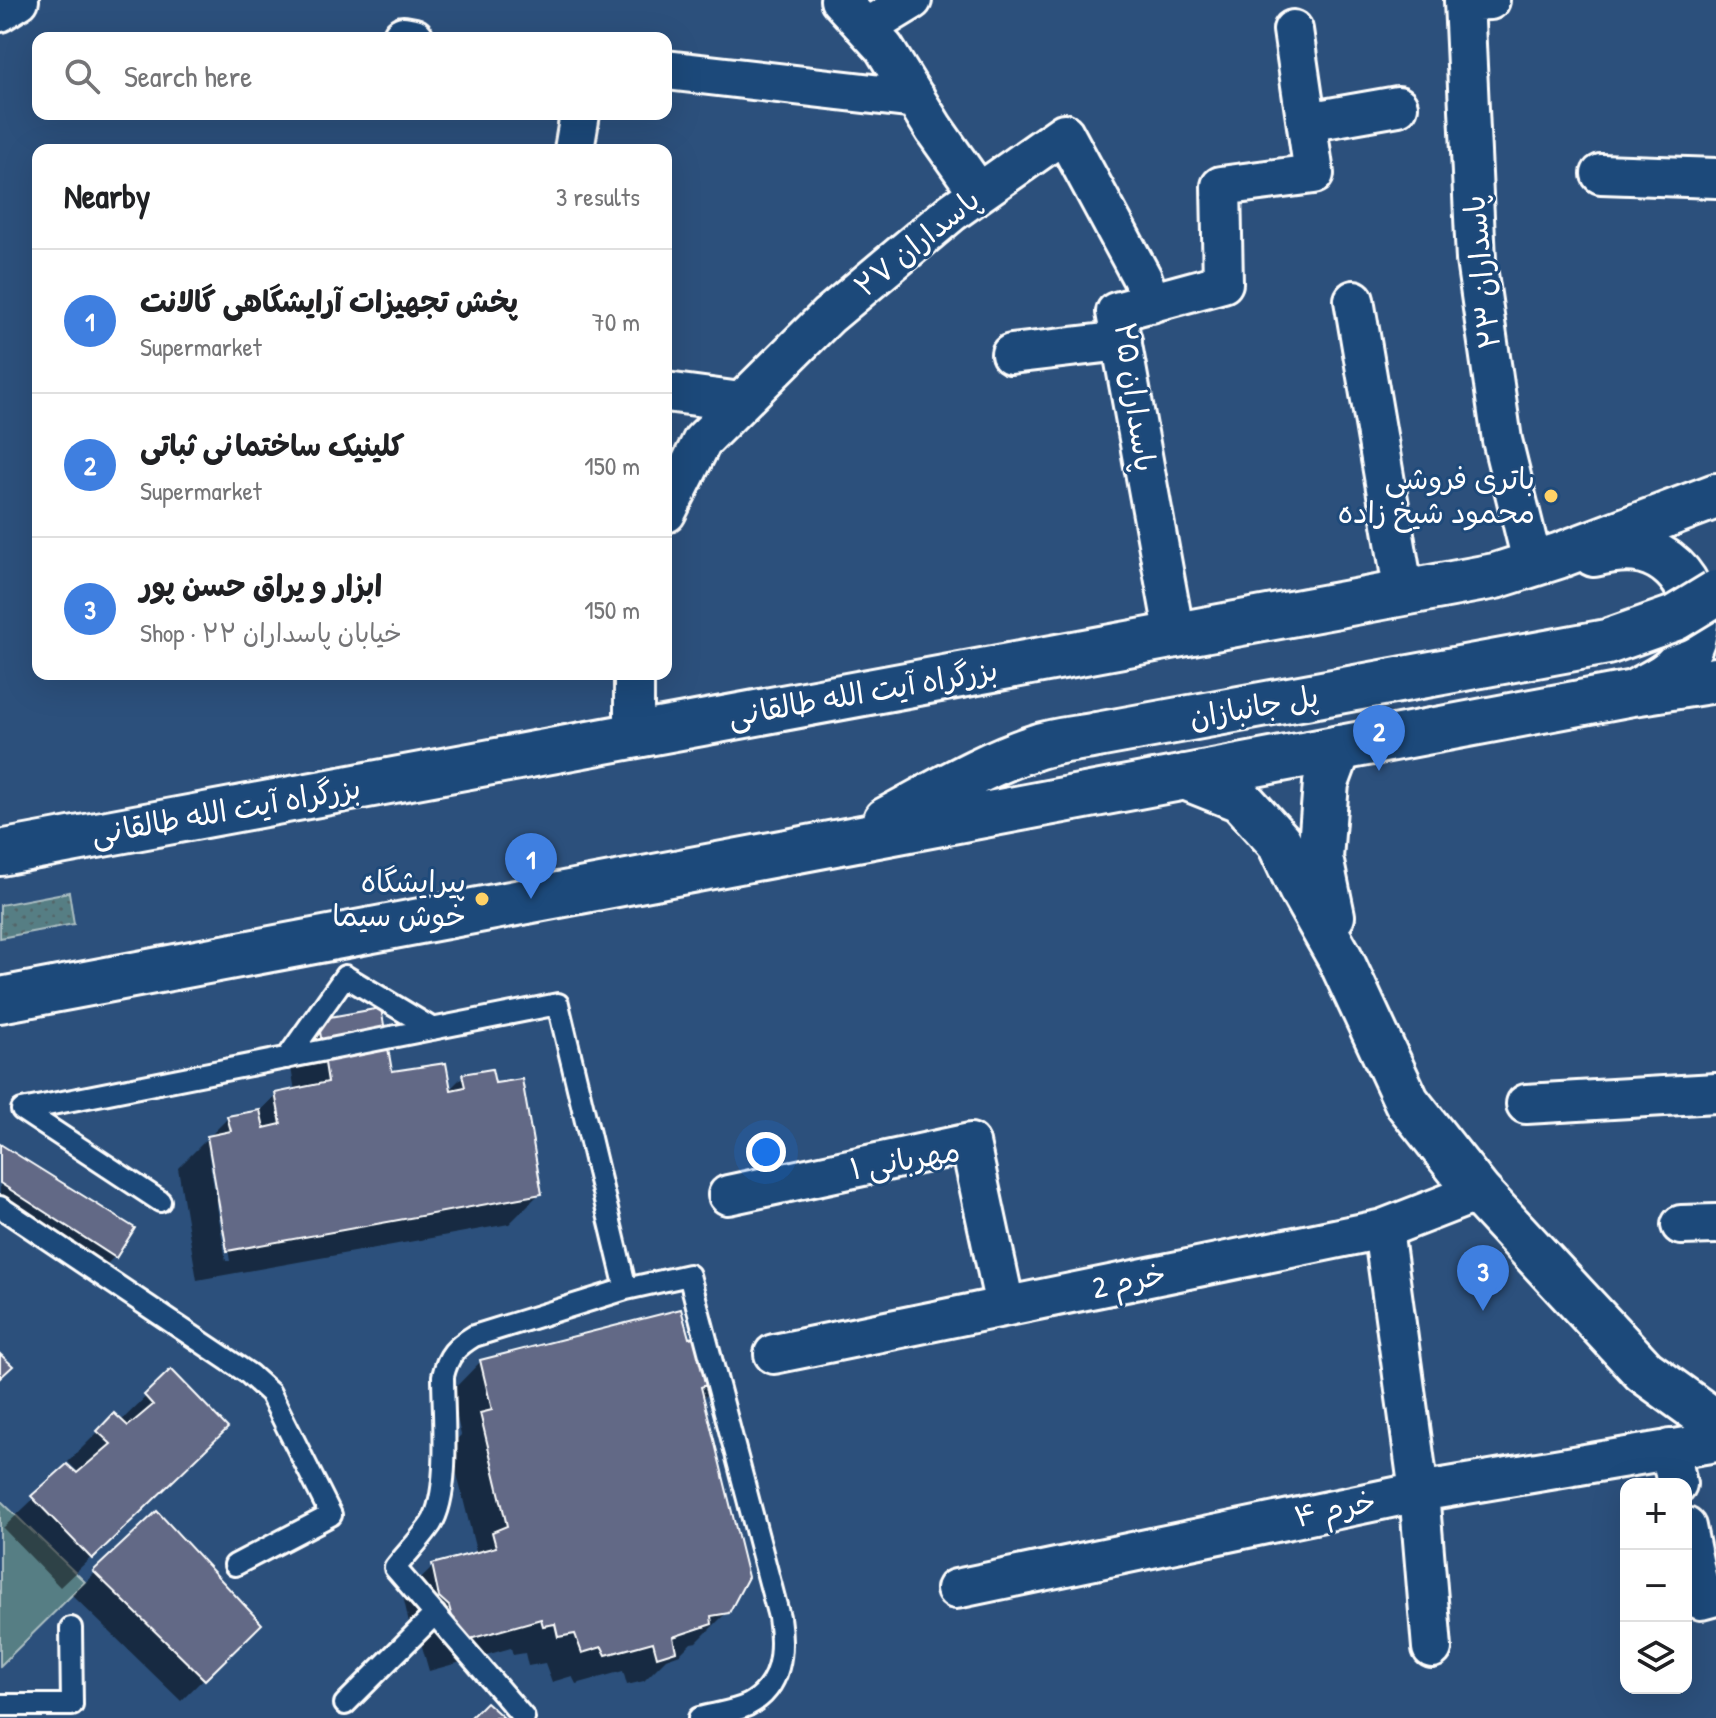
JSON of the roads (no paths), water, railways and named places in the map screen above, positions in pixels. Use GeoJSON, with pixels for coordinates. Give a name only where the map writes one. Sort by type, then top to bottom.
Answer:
{"type":"FeatureCollection","features":[{"type":"Feature","properties":{"kind":"main road","name":"بزرگراه آیت الله طالقانی"},"geometry":{"type":"LineString","coordinates":[[0,853],[1404,594],[1514,571],[1710,497]]}},
{"type":"Feature","properties":{"kind":"main road"},"geometry":{"type":"LineString","coordinates":[[1514,571],[1627,548],[1660,557],[1674,568],[1685,580],[1694,604],[1695,630],[1690,646],[1669,673],[1633,693]]}},
{"type":"Feature","properties":{"kind":"main road","name":"پل جانبازان"},"geometry":{"type":"LineString","coordinates":[[849,840],[987,766],[1040,745],[1607,642],[1675,618],[1716,593]]}},
{"type":"Feature","properties":{"kind":"main road"},"geometry":{"type":"LineString","coordinates":[[0,1000],[1633,693],[1716,680]]}},
{"type":"Feature","properties":{"kind":"main road"},"geometry":{"type":"LineString","coordinates":[[1339,748],[1326,783],[1320,858],[1340,958]]}},
{"type":"Feature","properties":{"kind":"main road"},"geometry":{"type":"LineString","coordinates":[[1185,777],[1240,799],[1279,842],[1301,889],[1340,958],[1407,1102],[1478,1192],[1644,1371],[1716,1423]]}},
{"type":"Feature","properties":{"kind":"street"},"geometry":{"type":"LineString","coordinates":[[0,12],[19,0]]}},
{"type":"Feature","properties":{"kind":"street"},"geometry":{"type":"LineString","coordinates":[[840,0],[884,48],[979,193]]}},
{"type":"Feature","properties":{"kind":"street"},"geometry":{"type":"LineString","coordinates":[[866,28],[912,0]]}},
{"type":"Feature","properties":{"kind":"street","name":"پاسداران ۲۳"},"geometry":{"type":"LineString","coordinates":[[1490,0],[1464,1],[1476,260],[1502,440],[1514,571]]}},
{"type":"Feature","properties":{"kind":"street","name":"پاسداران ۲۵"},"geometry":{"type":"LineString","coordinates":[[1175,636],[1116,312],[1223,283],[1221,186],[1314,174],[1293,30]]}},
{"type":"Feature","properties":{"kind":"street"},"geometry":{"type":"LineString","coordinates":[[672,71],[916,99]]}},
{"type":"Feature","properties":{"kind":"street"},"geometry":{"type":"LineString","coordinates":[[1307,122],[1398,106]]}},
{"type":"Feature","properties":{"kind":"street"},"geometry":{"type":"LineString","coordinates":[[575,144],[579,120]]}},
{"type":"Feature","properties":{"kind":"street","name":"پاسداران ۲۷"},"geometry":{"type":"LineString","coordinates":[[672,501],[702,441],[828,316],[952,212],[1064,133],[1142,278],[1151,303]]}},
{"type":"Feature","properties":{"kind":"street"},"geometry":{"type":"LineString","coordinates":[[1601,174],[1716,178]]}},
{"type":"Feature","properties":{"kind":"street"},"geometry":{"type":"LineString","coordinates":[[1354,300],[1404,594]]}},
{"type":"Feature","properties":{"kind":"street"},"geometry":{"type":"LineString","coordinates":[[1011,354],[1122,341]]}},
{"type":"Feature","properties":{"kind":"street"},"geometry":{"type":"LineString","coordinates":[[672,393],[741,402]]}},
{"type":"Feature","properties":{"kind":"street"},"geometry":{"type":"LineString","coordinates":[[634,680],[634,735]]}},
{"type":"Feature","properties":{"kind":"street"},"geometry":{"type":"LineString","coordinates":[[1526,1104],[1716,1093]]}},
{"type":"Feature","properties":{"kind":"street","name":"مهربانی ۱"},"geometry":{"type":"LineString","coordinates":[[728,1195],[970,1143],[1005,1306]]}},
{"type":"Feature","properties":{"kind":"street","name":"خرم 2"},"geometry":{"type":"LineString","coordinates":[[774,1354],[1383,1229],[1478,1192]]}},
{"type":"Feature","properties":{"kind":"street"},"geometry":{"type":"LineString","coordinates":[[1383,1229],[1419,1492],[1432,1648]]}},
{"type":"Feature","properties":{"kind":"street","name":"خرم ۴"},"geometry":{"type":"LineString","coordinates":[[956,1589],[1419,1492],[1674,1467],[1716,1442]]}},
{"type":"Feature","properties":{"kind":"street"},"geometry":{"type":"LineString","coordinates":[[1691,1550],[1701,1600],[1716,1596]]}},
{"type":"Feature","properties":{"kind":"lane"},"geometry":{"type":"LineString","coordinates":[[287,1058],[345,976],[433,1029]]}},
{"type":"Feature","properties":{"kind":"lane"},"geometry":{"type":"LineString","coordinates":[[160,1201],[22,1110],[558,1004],[626,1289]]}},
{"type":"Feature","properties":{"kind":"lane"},"geometry":{"type":"LineString","coordinates":[[0,1207],[249,1374],[270,1393],[331,1515],[235,1565]]}},
{"type":"Feature","properties":{"kind":"lane"},"geometry":{"type":"LineString","coordinates":[[524,1718],[395,1568],[432,1522],[442,1490],[443,1376],[446,1361],[453,1350],[474,1336],[626,1289],[689,1275],[783,1642],[780,1667],[769,1689],[747,1705],[707,1717]]}},
{"type":"Feature","properties":{"kind":"lane"},"geometry":{"type":"LineString","coordinates":[[345,1704],[435,1614]]}},
{"type":"Feature","properties":{"kind":"lane"},"geometry":{"type":"LineString","coordinates":[[0,1705],[72,1705],[71,1628]]}},
{"type":"Feature","properties":{"kind":"place","name":"باتری فروشی محمود شیخ زاده"},"geometry":{"type":"Point","coordinates":[1551,496]}},
{"type":"Feature","properties":{"kind":"place","name":"کلینیک ساختمانی ثباتی"},"geometry":{"type":"Point","coordinates":[1379,771]}},
{"type":"Feature","properties":{"kind":"place","name":"پیرایشگاه خوش سیما"},"geometry":{"type":"Point","coordinates":[482,899]}},
{"type":"Feature","properties":{"kind":"place","name":"پخش تجهیزات آرایشگاهی گالانت"},"geometry":{"type":"Point","coordinates":[531,899]}},
{"type":"Feature","properties":{"kind":"place","name":"ابزار و یراق حسن پور"},"geometry":{"type":"Point","coordinates":[1483,1311]}}]}
